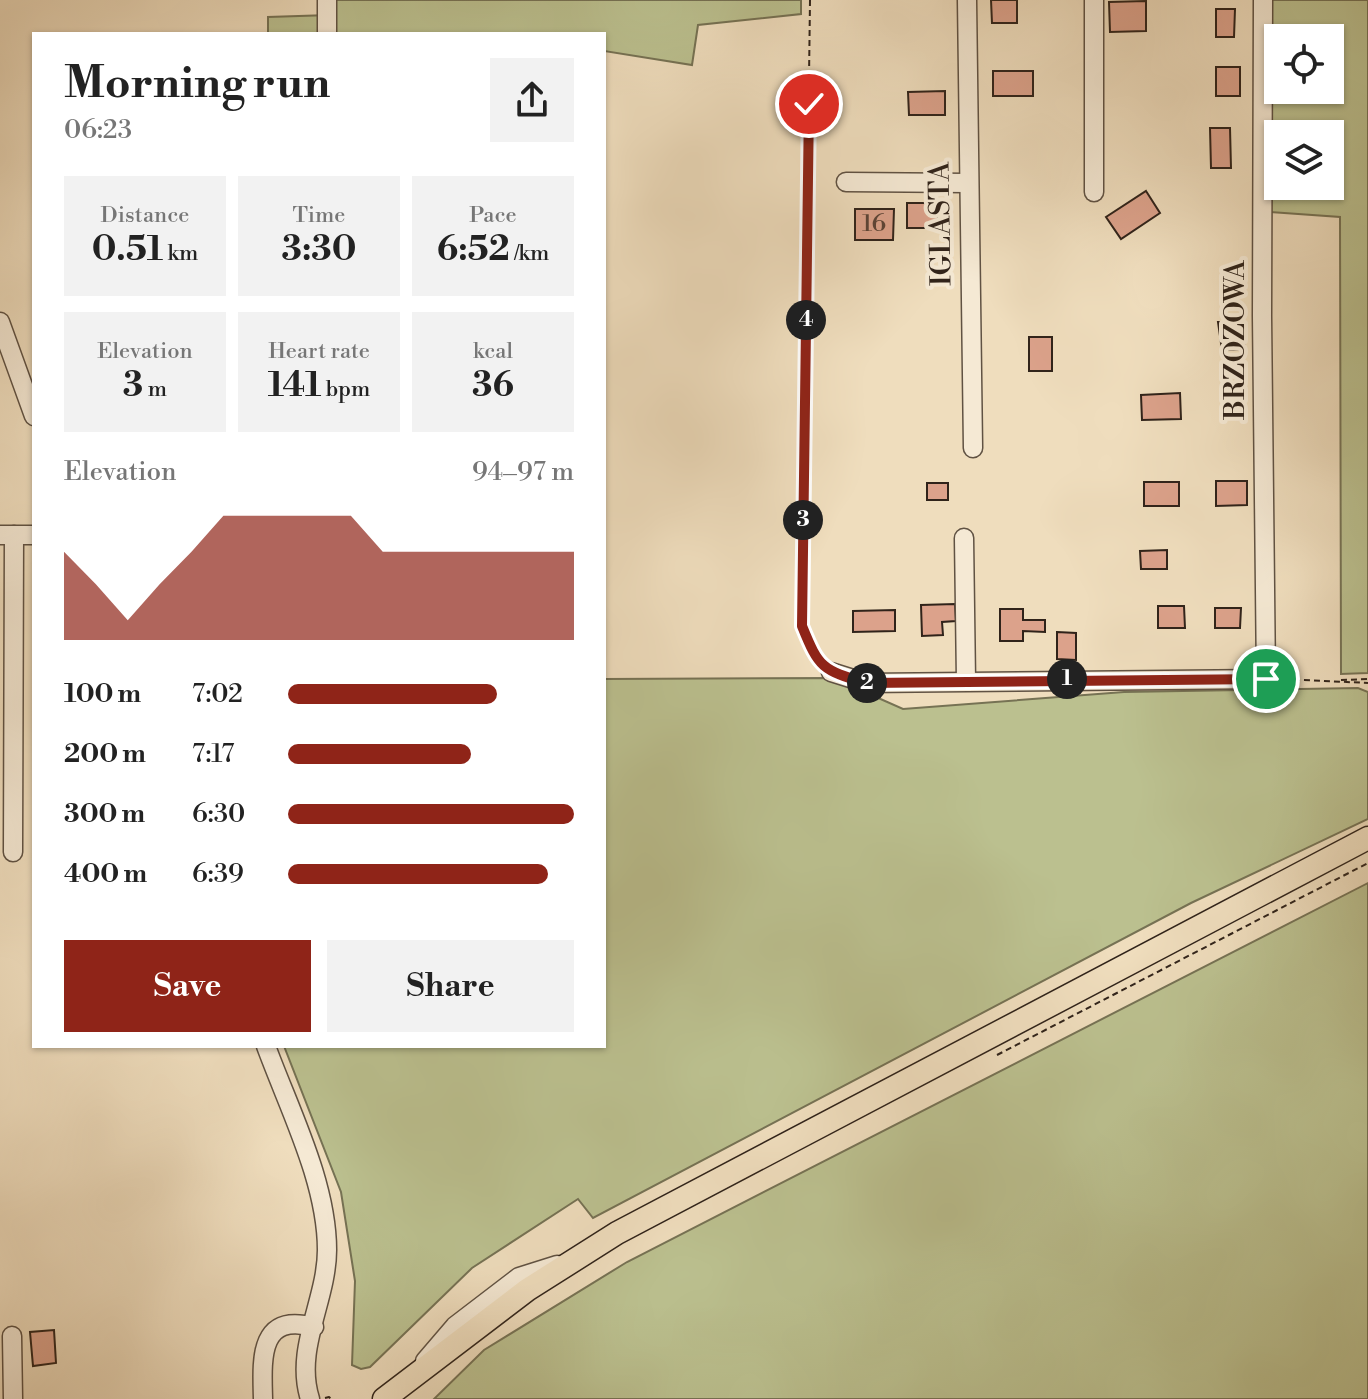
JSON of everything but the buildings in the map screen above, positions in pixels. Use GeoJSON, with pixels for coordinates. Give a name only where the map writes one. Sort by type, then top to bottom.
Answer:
{"type":"FeatureCollection","features":[{"type":"Feature","properties":{"kind":"main road"},"geometry":{"type":"LineString","coordinates":[[384,1399],[527,1290],[617,1233],[1368,838]]}},
{"type":"Feature","properties":{"kind":"main road"},"geometry":{"type":"LineString","coordinates":[[399,1399],[427,1366]]}},
{"type":"Feature","properties":{"kind":"street"},"geometry":{"type":"LineString","coordinates":[[327,0],[327,32]]}},
{"type":"Feature","properties":{"kind":"street","name":"IGLASTA"},"geometry":{"type":"LineString","coordinates":[[967,0],[973,448]]}},
{"type":"Feature","properties":{"kind":"street"},"geometry":{"type":"LineString","coordinates":[[1094,0],[1094,192]]}},
{"type":"Feature","properties":{"kind":"street","name":"BRZOZOWA"},"geometry":{"type":"LineString","coordinates":[[1263,0],[1266,679]]}},
{"type":"Feature","properties":{"kind":"street"},"geometry":{"type":"LineString","coordinates":[[846,182],[968,183]]}},
{"type":"Feature","properties":{"kind":"street"},"geometry":{"type":"LineString","coordinates":[[0,322],[32,410]]}},
{"type":"Feature","properties":{"kind":"street"},"geometry":{"type":"LineString","coordinates":[[13,852],[7,535],[32,535]]}},
{"type":"Feature","properties":{"kind":"street"},"geometry":{"type":"LineString","coordinates":[[964,538],[966,681]]}},
{"type":"Feature","properties":{"kind":"street"},"geometry":{"type":"LineString","coordinates":[[831,672],[866,683],[1266,679]]}},
{"type":"Feature","properties":{"kind":"street"},"geometry":{"type":"LineString","coordinates":[[267,1048],[322,1203],[326,1227],[326,1272],[305,1367],[310,1399]]}},
{"type":"Feature","properties":{"kind":"street"},"geometry":{"type":"LineString","coordinates":[[263,1399],[263,1356],[272,1333],[290,1324],[314,1327]]}},
{"type":"Feature","properties":{"kind":"street"},"geometry":{"type":"LineString","coordinates":[[314,1327],[314,1366],[317,1385],[324,1399]]}},
{"type":"Feature","properties":{"kind":"street"},"geometry":{"type":"LineString","coordinates":[[12,1336],[13,1399]]}},
{"type":"Feature","properties":{"kind":"path"},"geometry":{"type":"LineString","coordinates":[[810,0],[802,626],[818,661],[831,672]]}},
{"type":"Feature","properties":{"kind":"path"},"geometry":{"type":"LineString","coordinates":[[1266,679],[1368,681]]}},
{"type":"Feature","properties":{"kind":"path"},"geometry":{"type":"LineString","coordinates":[[987,1060],[1368,863]]}},
{"type":"Feature","properties":{"kind":"path"},"geometry":{"type":"LineString","coordinates":[[324,1399],[331,1399]]}},
{"type":"Feature","properties":{"kind":"green space"},"geometry":{"type":"Polygon","coordinates":[[[330,0],[801,0],[801,14],[698,25],[692,65],[606,51],[606,32],[268,32],[268,17],[330,15],[330,0]]]}},
{"type":"Feature","properties":{"kind":"green space"},"geometry":{"type":"Polygon","coordinates":[[[1272,0],[1368,0],[1368,673],[1341,674],[1340,217],[1270,212],[1270,200],[1344,200],[1344,120],[1271,120],[1271,104],[1344,104],[1344,24],[1272,24],[1272,0]]]}},
{"type":"Feature","properties":{"kind":"green space"},"geometry":{"type":"Polygon","coordinates":[[[833,678],[903,709],[1124,692],[1358,688],[1368,692],[1368,819],[1191,903],[593,1218],[578,1199],[472,1268],[370,1367],[361,1369],[352,1365],[355,1281],[341,1192],[285,1048],[606,1048],[606,679],[833,678]]]}},
{"type":"Feature","properties":{"kind":"green space"},"geometry":{"type":"Polygon","coordinates":[[[1368,883],[1368,1399],[434,1399],[484,1350],[627,1262],[1368,883]]]}},
{"type":"Feature","properties":{"kind":"route"},"geometry":{"type":"LineString","coordinates":[[809,104],[802,626],[818,661],[831,672],[866,683],[1266,679]]}}]}
